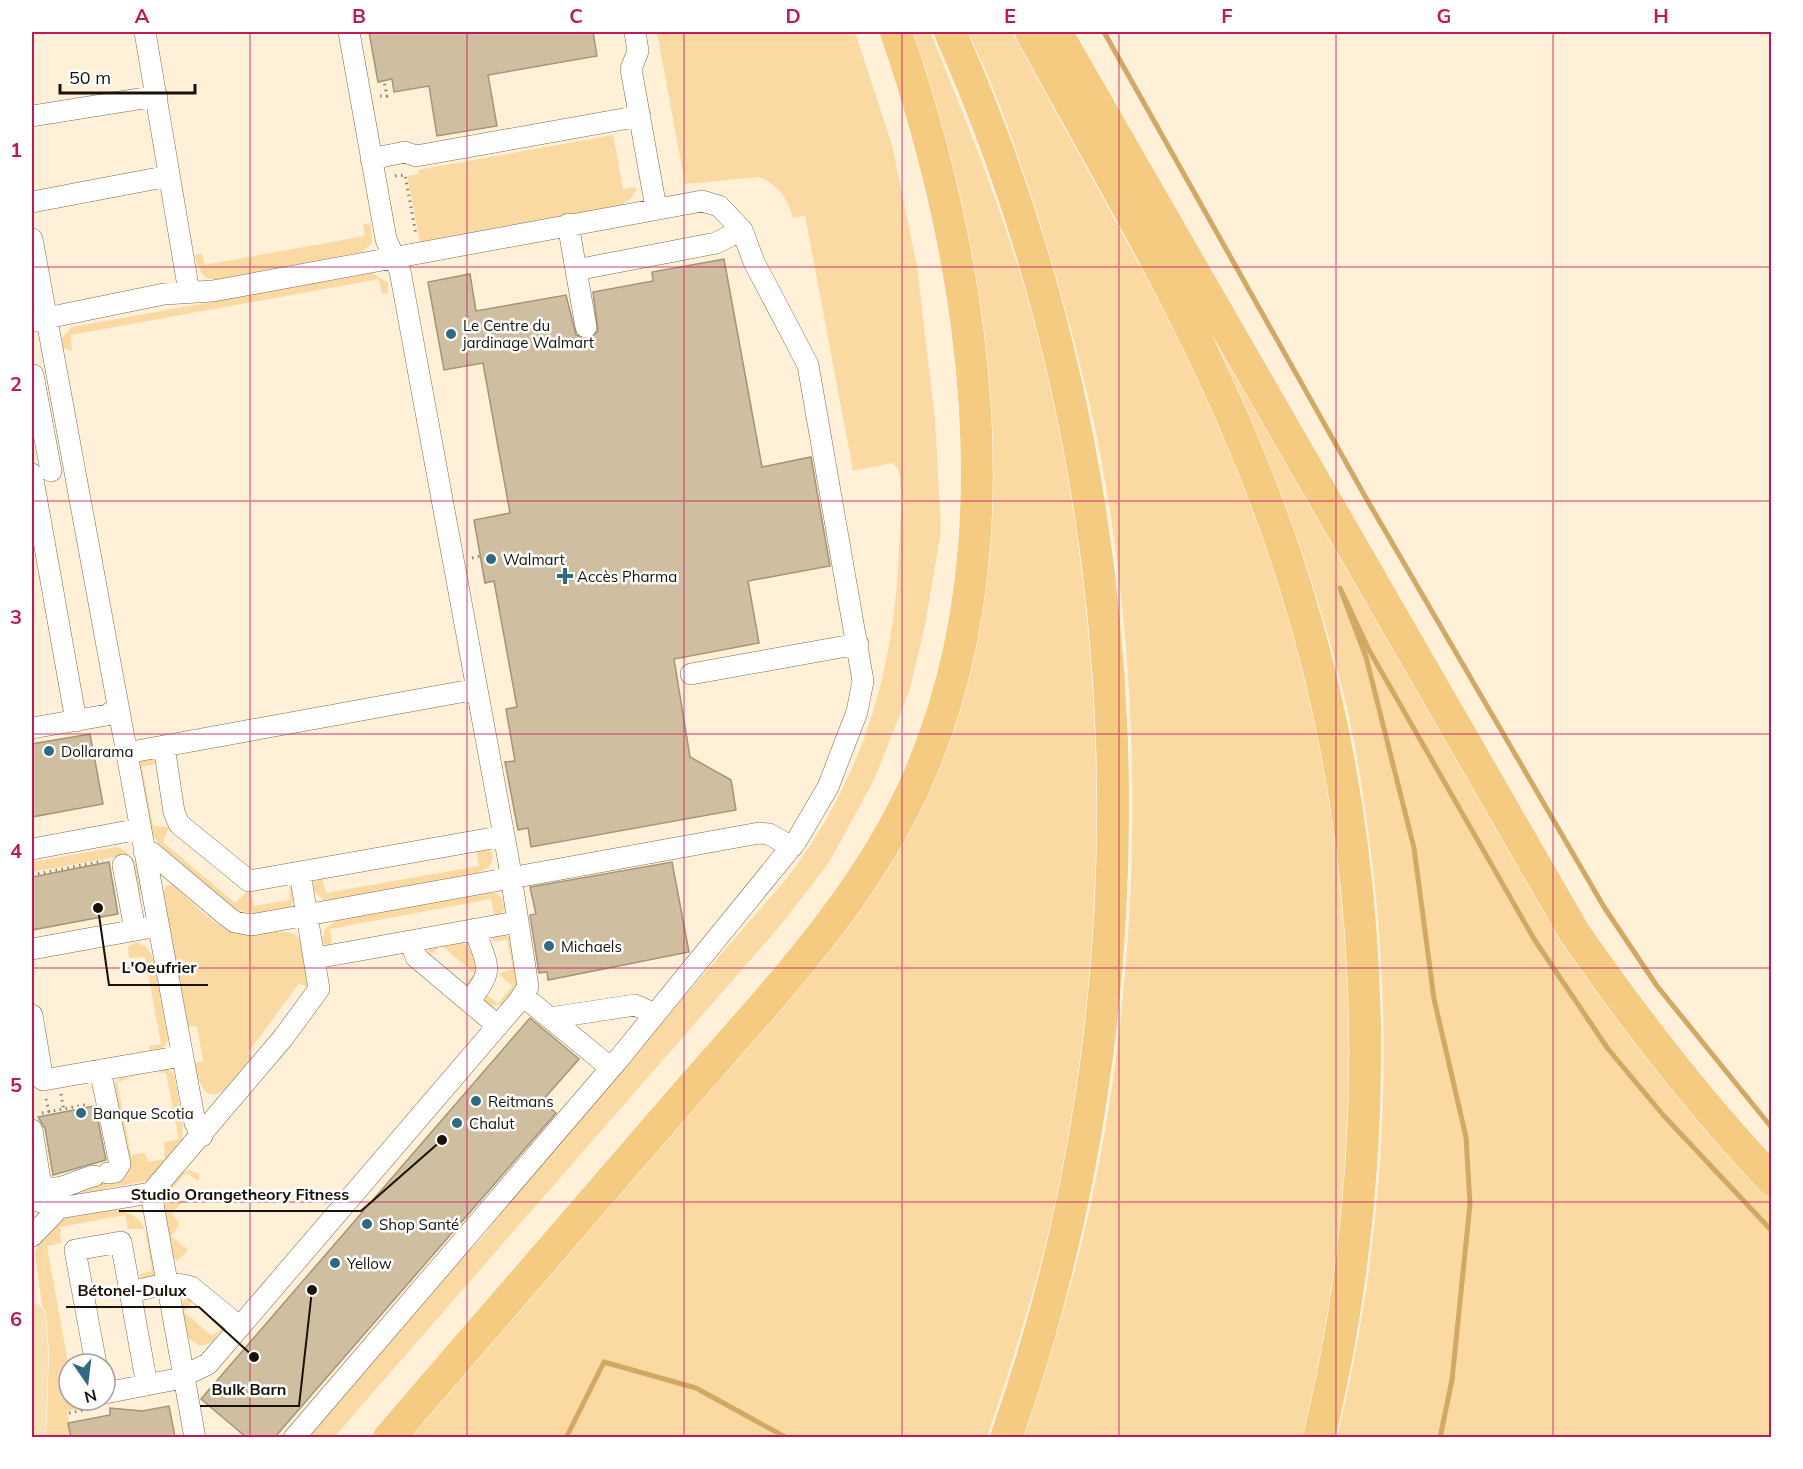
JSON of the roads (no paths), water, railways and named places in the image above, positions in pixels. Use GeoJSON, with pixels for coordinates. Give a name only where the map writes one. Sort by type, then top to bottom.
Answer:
{"type":"FeatureCollection","features":[{"type":"Feature","properties":{"kind":"highway"},"geometry":{"type":"LineString","coordinates":[[389,1437],[750,1020],[845,905],[887,841],[905,807],[938,727],[958,657],[970,590],[976,509],[974,411],[964,314],[948,222],[921,110],[896,32]]}},
{"type":"Feature","properties":{"kind":"highway"},"geometry":{"type":"LineString","coordinates":[[950,32],[990,128],[1020,212],[1044,288],[1066,378],[1096,549],[1106,651],[1111,738],[1113,830],[1108,955],[1091,1097],[1082,1156],[1061,1253],[1036,1348],[1006,1437]]}},
{"type":"Feature","properties":{"kind":"highway"},"geometry":{"type":"LineString","coordinates":[[1031,32],[1200,346],[1243,442],[1298,593],[1337,745],[1361,917],[1366,1074],[1361,1176],[1351,1274],[1319,1437]]}},
{"type":"Feature","properties":{"kind":"highway"},"geometry":{"type":"LineString","coordinates":[[1056,32],[1574,932],[1669,1063],[1772,1180]]}},
{"type":"Feature","properties":{"kind":"main road"},"geometry":{"type":"LineString","coordinates":[[32,1316],[35,1387],[32,1434]]}},
{"type":"Feature","properties":{"kind":"lane"},"geometry":{"type":"LineString","coordinates":[[145,32],[189,292]]}},
{"type":"Feature","properties":{"kind":"lane"},"geometry":{"type":"LineString","coordinates":[[117,1391],[185,1377],[208,1364],[498,1026],[523,996],[528,981],[504,836],[400,271],[386,239],[349,32]]}},
{"type":"Feature","properties":{"kind":"lane"},"geometry":{"type":"LineString","coordinates":[[635,32],[638,51],[631,69],[656,208]]}},
{"type":"Feature","properties":{"kind":"lane"},"geometry":{"type":"LineString","coordinates":[[32,116],[157,96]]}},
{"type":"Feature","properties":{"kind":"lane"},"geometry":{"type":"LineString","coordinates":[[372,159],[405,152],[416,156],[640,116]]}},
{"type":"Feature","properties":{"kind":"lane"},"geometry":{"type":"LineString","coordinates":[[32,202],[169,176]]}},
{"type":"Feature","properties":{"kind":"lane"},"geometry":{"type":"LineString","coordinates":[[39,320],[119,302],[213,291],[696,201],[710,202],[728,213],[742,230],[754,262],[808,365],[863,681],[857,712],[828,787],[792,847],[656,1014],[294,1437]]}},
{"type":"Feature","properties":{"kind":"lane"},"geometry":{"type":"LineString","coordinates":[[568,224],[586,327]]}},
{"type":"Feature","properties":{"kind":"lane"},"geometry":{"type":"LineString","coordinates":[[576,270],[716,243],[742,230]]}},
{"type":"Feature","properties":{"kind":"lane"},"geometry":{"type":"LineString","coordinates":[[32,239],[39,320],[73,466],[182,1056],[195,1123],[202,1136]]}},
{"type":"Feature","properties":{"kind":"lane"},"geometry":{"type":"LineString","coordinates":[[33,375],[38,473]]}},
{"type":"Feature","properties":{"kind":"lane"},"geometry":{"type":"LineString","coordinates":[[32,434],[76,721]]}},
{"type":"Feature","properties":{"kind":"lane"},"geometry":{"type":"LineString","coordinates":[[38,473],[73,466]]}},
{"type":"Feature","properties":{"kind":"lane"},"geometry":{"type":"LineString","coordinates":[[691,674],[858,644]]}},
{"type":"Feature","properties":{"kind":"lane"},"geometry":{"type":"LineString","coordinates":[[126,753],[477,689]]}},
{"type":"Feature","properties":{"kind":"lane"},"geometry":{"type":"LineString","coordinates":[[32,728],[107,715],[117,710]]}},
{"type":"Feature","properties":{"kind":"lane"},"geometry":{"type":"LineString","coordinates":[[164,746],[174,812],[179,824],[245,879],[255,881],[504,836]]}},
{"type":"Feature","properties":{"kind":"lane"},"geometry":{"type":"LineString","coordinates":[[32,849],[140,829]]}},
{"type":"Feature","properties":{"kind":"lane"},"geometry":{"type":"LineString","coordinates":[[144,851],[152,853],[235,922],[251,925],[759,833],[769,834],[792,847]]}},
{"type":"Feature","properties":{"kind":"lane"},"geometry":{"type":"LineString","coordinates":[[116,863],[135,930]]}},
{"type":"Feature","properties":{"kind":"lane"},"geometry":{"type":"LineString","coordinates":[[32,1199],[59,1209],[151,1193],[202,1136],[314,999],[320,985],[300,873]]}},
{"type":"Feature","properties":{"kind":"lane"},"geometry":{"type":"LineString","coordinates":[[316,958],[517,922]]}},
{"type":"Feature","properties":{"kind":"lane"},"geometry":{"type":"LineString","coordinates":[[32,949],[158,926]]}},
{"type":"Feature","properties":{"kind":"lane"},"geometry":{"type":"LineString","coordinates":[[469,1001],[483,984],[489,969],[488,959],[475,929]]}},
{"type":"Feature","properties":{"kind":"lane"},"geometry":{"type":"LineString","coordinates":[[411,941],[416,957],[498,1026]]}},
{"type":"Feature","properties":{"kind":"lane"},"geometry":{"type":"LineString","coordinates":[[523,996],[611,1068]]}},
{"type":"Feature","properties":{"kind":"lane"},"geometry":{"type":"LineString","coordinates":[[550,1018],[635,1005],[656,1014]]}},
{"type":"Feature","properties":{"kind":"lane"},"geometry":{"type":"LineString","coordinates":[[32,1015],[40,1180],[46,1187],[57,1189],[76,1180],[115,1172],[120,1164],[100,1071]]}},
{"type":"Feature","properties":{"kind":"lane"},"geometry":{"type":"LineString","coordinates":[[37,1102],[100,1071],[182,1056]]}},
{"type":"Feature","properties":{"kind":"lane"},"geometry":{"type":"LineString","coordinates":[[151,1193],[198,1435]]}},
{"type":"Feature","properties":{"kind":"lane"},"geometry":{"type":"LineString","coordinates":[[32,1236],[59,1209]]}},
{"type":"Feature","properties":{"kind":"lane"},"geometry":{"type":"LineString","coordinates":[[94,1352],[75,1250],[121,1242],[147,1385]]}},
{"type":"Feature","properties":{"kind":"lane"},"geometry":{"type":"LineString","coordinates":[[130,1292],[168,1284],[192,1287],[240,1328]]}},
{"type":"Feature","properties":{"kind":"waterway"},"geometry":{"type":"LineString","coordinates":[[1104,32],[1366,498],[1604,907],[1657,986],[1772,1128]]}},
{"type":"Feature","properties":{"kind":"waterway"},"geometry":{"type":"LineString","coordinates":[[1440,1438],[1452,1380],[1470,1204],[1466,1137],[1434,999],[1414,848],[1366,657],[1340,588],[1369,650],[1534,939],[1608,1049],[1664,1116],[1772,1231]]}},
{"type":"Feature","properties":{"kind":"waterway"},"geometry":{"type":"LineString","coordinates":[[566,1438],[604,1362],[696,1388],[787,1438]]}},
{"type":"Feature","properties":{"kind":"place","name":"Le Centre du jardinage Walmart"},"geometry":{"type":"Point","coordinates":[451,334]}},
{"type":"Feature","properties":{"kind":"place","name":"Walmart"},"geometry":{"type":"Point","coordinates":[491,559]}},
{"type":"Feature","properties":{"kind":"place","name":"Accès Pharma"},"geometry":{"type":"Point","coordinates":[565,576]}},
{"type":"Feature","properties":{"kind":"place","name":"Dollarama"},"geometry":{"type":"Point","coordinates":[49,751]}},
{"type":"Feature","properties":{"kind":"place","name":"L'Oeufrier"},"geometry":{"type":"Point","coordinates":[98,908]}},
{"type":"Feature","properties":{"kind":"place","name":"Michaels"},"geometry":{"type":"Point","coordinates":[549,946]}},
{"type":"Feature","properties":{"kind":"place","name":"Reitmans"},"geometry":{"type":"Point","coordinates":[476,1101]}},
{"type":"Feature","properties":{"kind":"place","name":"Banque Scotia"},"geometry":{"type":"Point","coordinates":[81,1113]}},
{"type":"Feature","properties":{"kind":"place","name":"Chalut"},"geometry":{"type":"Point","coordinates":[457,1123]}},
{"type":"Feature","properties":{"kind":"place","name":"Studio Orangetheory Fitness"},"geometry":{"type":"Point","coordinates":[442,1140]}},
{"type":"Feature","properties":{"kind":"place","name":"Shop Santé"},"geometry":{"type":"Point","coordinates":[367,1224]}},
{"type":"Feature","properties":{"kind":"place","name":"Yellow"},"geometry":{"type":"Point","coordinates":[335,1263]}},
{"type":"Feature","properties":{"kind":"place","name":"Bulk Barn"},"geometry":{"type":"Point","coordinates":[312,1290]}},
{"type":"Feature","properties":{"kind":"place","name":"Bétonel-Dulux"},"geometry":{"type":"Point","coordinates":[254,1357]}}]}
